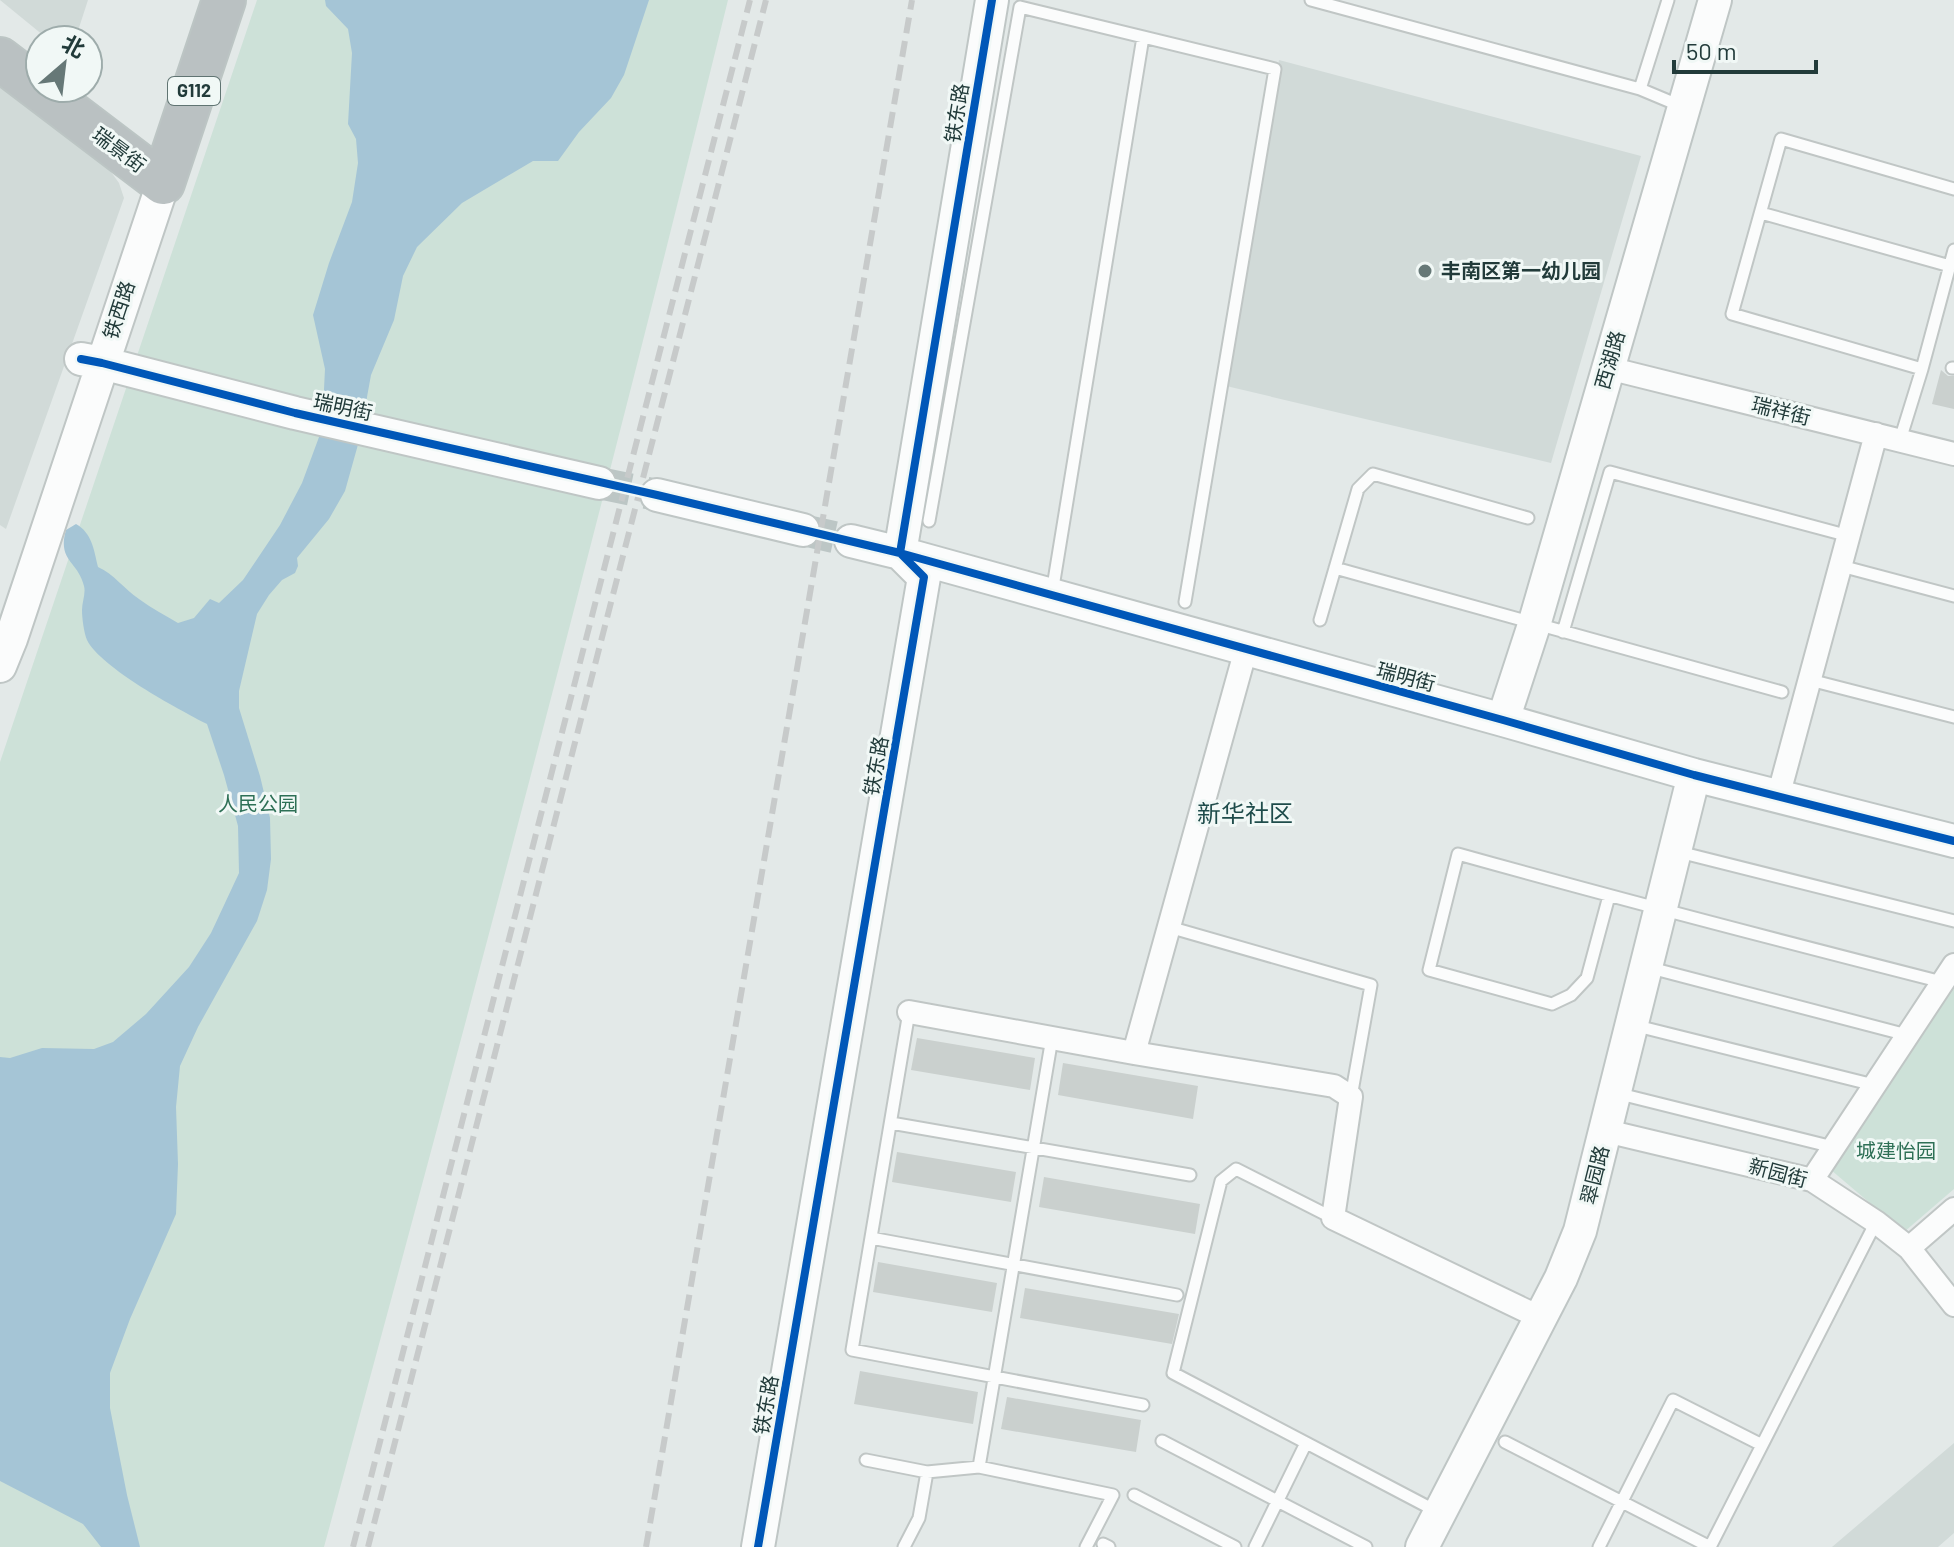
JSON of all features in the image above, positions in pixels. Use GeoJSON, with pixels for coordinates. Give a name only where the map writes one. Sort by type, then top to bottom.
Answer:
{"type":"FeatureCollection","features":[{"type":"Feature","properties":{"kind":"highway","name":"铁西路"},"geometry":{"type":"LineString","coordinates":[[158,164],[202,0]]}},
{"type":"Feature","properties":{"kind":"highway","name":"铁西路"},"geometry":{"type":"LineString","coordinates":[[158,164],[224,0]]}},
{"type":"Feature","properties":{"kind":"highway"},"geometry":{"type":"LineString","coordinates":[[0,30],[24,48]]}},
{"type":"Feature","properties":{"kind":"highway","name":"瑞景街"},"geometry":{"type":"LineString","coordinates":[[0,59],[158,164]]}},
{"type":"Feature","properties":{"kind":"highway","name":"瑞景街"},"geometry":{"type":"LineString","coordinates":[[94,104],[158,164]]}},
{"type":"Feature","properties":{"kind":"street","name":"铁东路"},"geometry":{"type":"LineString","coordinates":[[758,1547],[924,577],[900,553],[992,0]]}},
{"type":"Feature","properties":{"kind":"street","name":"西湖路"},"geometry":{"type":"LineString","coordinates":[[1503,720],[1548,628],[1608,368],[1715,0]]}},
{"type":"Feature","properties":{"kind":"street","name":"铁西路"},"geometry":{"type":"LineString","coordinates":[[3,652],[92,361],[158,164]]}},
{"type":"Feature","properties":{"kind":"street","name":"铁西路"},"geometry":{"type":"LineString","coordinates":[[0,606],[92,361]]}},
{"type":"Feature","properties":{"kind":"street","name":"瑞明街"},"geometry":{"type":"LineString","coordinates":[[92,361],[295,413],[599,483]]}},
{"type":"Feature","properties":{"kind":"street","name":"瑞祥街"},"geometry":{"type":"LineString","coordinates":[[1608,368],[1954,454]]}},
{"type":"Feature","properties":{"kind":"street"},"geometry":{"type":"LineString","coordinates":[[1778,797],[1876,434]]}},
{"type":"Feature","properties":{"kind":"street"},"geometry":{"type":"LineString","coordinates":[[657,495],[803,530]]}},
{"type":"Feature","properties":{"kind":"street","name":"瑞明街"},"geometry":{"type":"LineString","coordinates":[[851,541],[1694,775],[1954,841]]}},
{"type":"Feature","properties":{"kind":"street"},"geometry":{"type":"LineString","coordinates":[[1134,1053],[1246,649]]}},
{"type":"Feature","properties":{"kind":"street","name":"翠园路"},"geometry":{"type":"LineString","coordinates":[[1422,1547],[1561,1278],[1580,1231],[1694,775]]}},
{"type":"Feature","properties":{"kind":"street"},"geometry":{"type":"LineString","coordinates":[[1812,1180],[1948,973]]}},
{"type":"Feature","properties":{"kind":"street"},"geometry":{"type":"LineString","coordinates":[[909,1012],[1334,1086],[1351,1097],[1333,1218],[1541,1318]]}},
{"type":"Feature","properties":{"kind":"street","name":"新园街"},"geometry":{"type":"LineString","coordinates":[[1606,1131],[1812,1180],[1909,1248],[1954,1305]]}},
{"type":"Feature","properties":{"kind":"street"},"geometry":{"type":"LineString","coordinates":[[1909,1248],[1954,1209]]}},
{"type":"Feature","properties":{"kind":"lane"},"geometry":{"type":"LineString","coordinates":[[1311,0],[1640,89],[1684,107]]}},
{"type":"Feature","properties":{"kind":"lane"},"geometry":{"type":"LineString","coordinates":[[1640,89],[1668,0]]}},
{"type":"Feature","properties":{"kind":"lane"},"geometry":{"type":"LineString","coordinates":[[929,521],[1020,7],[1275,69],[1185,602]]}},
{"type":"Feature","properties":{"kind":"lane"},"geometry":{"type":"LineString","coordinates":[[1052,595],[1143,37]]}},
{"type":"Feature","properties":{"kind":"lane"},"geometry":{"type":"LineString","coordinates":[[1922,369],[1732,314],[1781,139],[1954,189]]}},
{"type":"Feature","properties":{"kind":"lane"},"geometry":{"type":"LineString","coordinates":[[1761,213],[1950,266]]}},
{"type":"Feature","properties":{"kind":"lane"},"geometry":{"type":"LineString","coordinates":[[1900,440],[1954,250]]}},
{"type":"Feature","properties":{"kind":"lane"},"geometry":{"type":"LineString","coordinates":[[1548,628],[1610,472],[1849,536]]}},
{"type":"Feature","properties":{"kind":"lane"},"geometry":{"type":"LineString","coordinates":[[1320,620],[1358,489],[1373,474],[1528,518]]}},
{"type":"Feature","properties":{"kind":"lane"},"geometry":{"type":"LineString","coordinates":[[1841,566],[1954,596]]}},
{"type":"Feature","properties":{"kind":"lane"},"geometry":{"type":"LineString","coordinates":[[1335,568],[1782,692]]}},
{"type":"Feature","properties":{"kind":"lane"},"geometry":{"type":"LineString","coordinates":[[1810,680],[1954,717]]}},
{"type":"Feature","properties":{"kind":"lane"},"geometry":{"type":"LineString","coordinates":[[1675,851],[1954,921]]}},
{"type":"Feature","properties":{"kind":"lane"},"geometry":{"type":"LineString","coordinates":[[1609,896],[1587,978],[1571,995],[1552,1004],[1429,970],[1458,854],[1660,910],[1948,973]]}},
{"type":"Feature","properties":{"kind":"lane"},"geometry":{"type":"LineString","coordinates":[[1169,927],[1371,985],[1351,1097]]}},
{"type":"Feature","properties":{"kind":"lane"},"geometry":{"type":"LineString","coordinates":[[1647,967],[1907,1035]]}},
{"type":"Feature","properties":{"kind":"lane"},"geometry":{"type":"LineString","coordinates":[[909,1012],[852,1350],[1143,1405]]}},
{"type":"Feature","properties":{"kind":"lane"},"geometry":{"type":"LineString","coordinates":[[1632,1025],[1874,1085]]}},
{"type":"Feature","properties":{"kind":"lane"},"geometry":{"type":"LineString","coordinates":[[979,1467],[1052,1038]]}},
{"type":"Feature","properties":{"kind":"lane"},"geometry":{"type":"LineString","coordinates":[[1615,1093],[1833,1147]]}},
{"type":"Feature","properties":{"kind":"lane"},"geometry":{"type":"LineString","coordinates":[[891,1123],[1190,1175]]}},
{"type":"Feature","properties":{"kind":"lane"},"geometry":{"type":"LineString","coordinates":[[1333,1218],[1236,1169],[1221,1181],[1173,1373],[1440,1513]]}},
{"type":"Feature","properties":{"kind":"lane"},"geometry":{"type":"LineString","coordinates":[[1505,1442],[1710,1547],[1876,1222]]}},
{"type":"Feature","properties":{"kind":"lane"},"geometry":{"type":"LineString","coordinates":[[871,1238],[1177,1295]]}},
{"type":"Feature","properties":{"kind":"lane"},"geometry":{"type":"LineString","coordinates":[[1599,1547],[1673,1400],[1762,1445]]}},
{"type":"Feature","properties":{"kind":"lane"},"geometry":{"type":"LineString","coordinates":[[1162,1441],[1366,1547]]}},
{"type":"Feature","properties":{"kind":"lane"},"geometry":{"type":"LineString","coordinates":[[1255,1547],[1306,1443]]}},
{"type":"Feature","properties":{"kind":"lane"},"geometry":{"type":"LineString","coordinates":[[866,1460],[927,1472],[979,1467],[1113,1495],[1086,1547]]}},
{"type":"Feature","properties":{"kind":"lane"},"geometry":{"type":"LineString","coordinates":[[904,1547],[919,1518],[927,1472]]}},
{"type":"Feature","properties":{"kind":"lane"},"geometry":{"type":"LineString","coordinates":[[1134,1495],[1235,1547]]}},
{"type":"Feature","properties":{"kind":"shaded area"},"geometry":{"type":"Polygon","coordinates":[[[0,0],[88,0],[80,24],[29,24],[0,0]]]}},
{"type":"Feature","properties":{"kind":"shaded area","name":"丰南区第一幼儿园"},"geometry":{"type":"Polygon","coordinates":[[[1279,60],[1641,156],[1551,463],[1222,385],[1279,60]]]}},
{"type":"Feature","properties":{"kind":"shaded area"},"geometry":{"type":"Polygon","coordinates":[[[0,83],[106,165],[119,183],[124,198],[6,529],[0,525],[0,83]]]}},
{"type":"Feature","properties":{"kind":"shaded area"},"geometry":{"type":"Polygon","coordinates":[[[1954,1443],[1954,1533],[1938,1547],[1832,1547],[1954,1443]]]}},
{"type":"Feature","properties":{"kind":"green space","name":"人民公园"},"geometry":{"type":"Polygon","coordinates":[[[257,0],[728,0],[531,775],[324,1547],[0,1547],[0,762],[257,0]]]}},
{"type":"Feature","properties":{"kind":"green space","name":"城建怡园"},"geometry":{"type":"Polygon","coordinates":[[[1954,969],[1954,1189],[1904,1232],[1824,1164],[1954,969]]]}},
{"type":"Feature","properties":{"kind":"water"},"geometry":{"type":"Polygon","coordinates":[[[325,0],[649,0],[624,75],[611,98],[579,132],[558,161],[533,161],[462,203],[417,247],[403,276],[394,320],[371,375],[359,441],[345,491],[329,519],[297,558],[295,573],[282,580],[257,614],[239,691],[239,708],[270,818],[271,859],[267,890],[257,921],[180,1066],[176,1107],[176,1214],[110,1373],[110,1408],[140,1547],[101,1547],[83,1524],[0,1481],[0,1057],[10,1058],[42,1048],[94,1049],[113,1042],[146,1014],[189,967],[211,933],[239,873],[238,826],[207,724],[123,675],[87,640],[82,613],[84,586],[66,555],[64,540],[66,530],[76,524],[92,542],[98,567],[178,623],[194,618],[210,599],[219,603],[243,580],[280,525],[302,483],[322,429],[325,369],[313,315],[352,202],[358,163],[356,139],[348,124],[352,53],[348,29],[326,6],[325,0]]]}},
{"type":"Feature","properties":{"kind":"building"},"geometry":{"type":"Polygon","coordinates":[[[1941,370],[1948,376],[1954,376],[1954,409],[1932,404],[1941,370]]]}},
{"type":"Feature","properties":{"kind":"building"},"geometry":{"type":"Polygon","coordinates":[[[917,1038],[1035,1058],[1030,1090],[911,1070],[917,1038]]]}},
{"type":"Feature","properties":{"kind":"building"},"geometry":{"type":"Polygon","coordinates":[[[1063,1063],[1198,1086],[1193,1119],[1058,1095],[1063,1063]]]}},
{"type":"Feature","properties":{"kind":"building"},"geometry":{"type":"Polygon","coordinates":[[[897,1152],[1016,1172],[1011,1202],[892,1182],[897,1152]]]}},
{"type":"Feature","properties":{"kind":"building"},"geometry":{"type":"Polygon","coordinates":[[[1044,1177],[1200,1204],[1195,1234],[1039,1207],[1044,1177]]]}},
{"type":"Feature","properties":{"kind":"building"},"geometry":{"type":"Polygon","coordinates":[[[878,1262],[997,1283],[992,1312],[873,1292],[878,1262]]]}},
{"type":"Feature","properties":{"kind":"building"},"geometry":{"type":"Polygon","coordinates":[[[1025,1288],[1179,1314],[1172,1344],[1020,1318],[1025,1288]]]}},
{"type":"Feature","properties":{"kind":"building"},"geometry":{"type":"Polygon","coordinates":[[[860,1371],[978,1392],[973,1424],[854,1404],[860,1371]]]}},
{"type":"Feature","properties":{"kind":"building"},"geometry":{"type":"Polygon","coordinates":[[[1007,1397],[1141,1420],[1136,1452],[1001,1429],[1007,1397]]]}},
{"type":"Feature","properties":{"kind":"tunnel"},"geometry":{"type":"LineString","coordinates":[[599,483],[657,495]]}},
{"type":"Feature","properties":{"kind":"tunnel"},"geometry":{"type":"LineString","coordinates":[[803,530],[851,541]]}},
{"type":"Feature","properties":{"kind":"railway"},"geometry":{"type":"LineString","coordinates":[[353,1547],[750,0]]}},
{"type":"Feature","properties":{"kind":"railway"},"geometry":{"type":"LineString","coordinates":[[368,1547],[766,0]]}},
{"type":"Feature","properties":{"kind":"railway"},"geometry":{"type":"LineString","coordinates":[[646,1547],[912,0]]}},
{"type":"Feature","properties":{"kind":"cycle path"},"geometry":{"type":"LineString","coordinates":[[758,1547],[924,577],[900,553],[992,0]]}},
{"type":"Feature","properties":{"kind":"cycle path"},"geometry":{"type":"LineString","coordinates":[[81,359],[295,413],[900,553],[1694,775],[1954,841]]}},
{"type":"Feature","properties":{"kind":"place","name":"丰南区第一幼儿园"},"geometry":{"type":"Point","coordinates":[1425,271]}},
{"type":"Feature","properties":{"kind":"district","name":"新华社区"},"geometry":{"type":"Point","coordinates":[1245,814]}}]}
